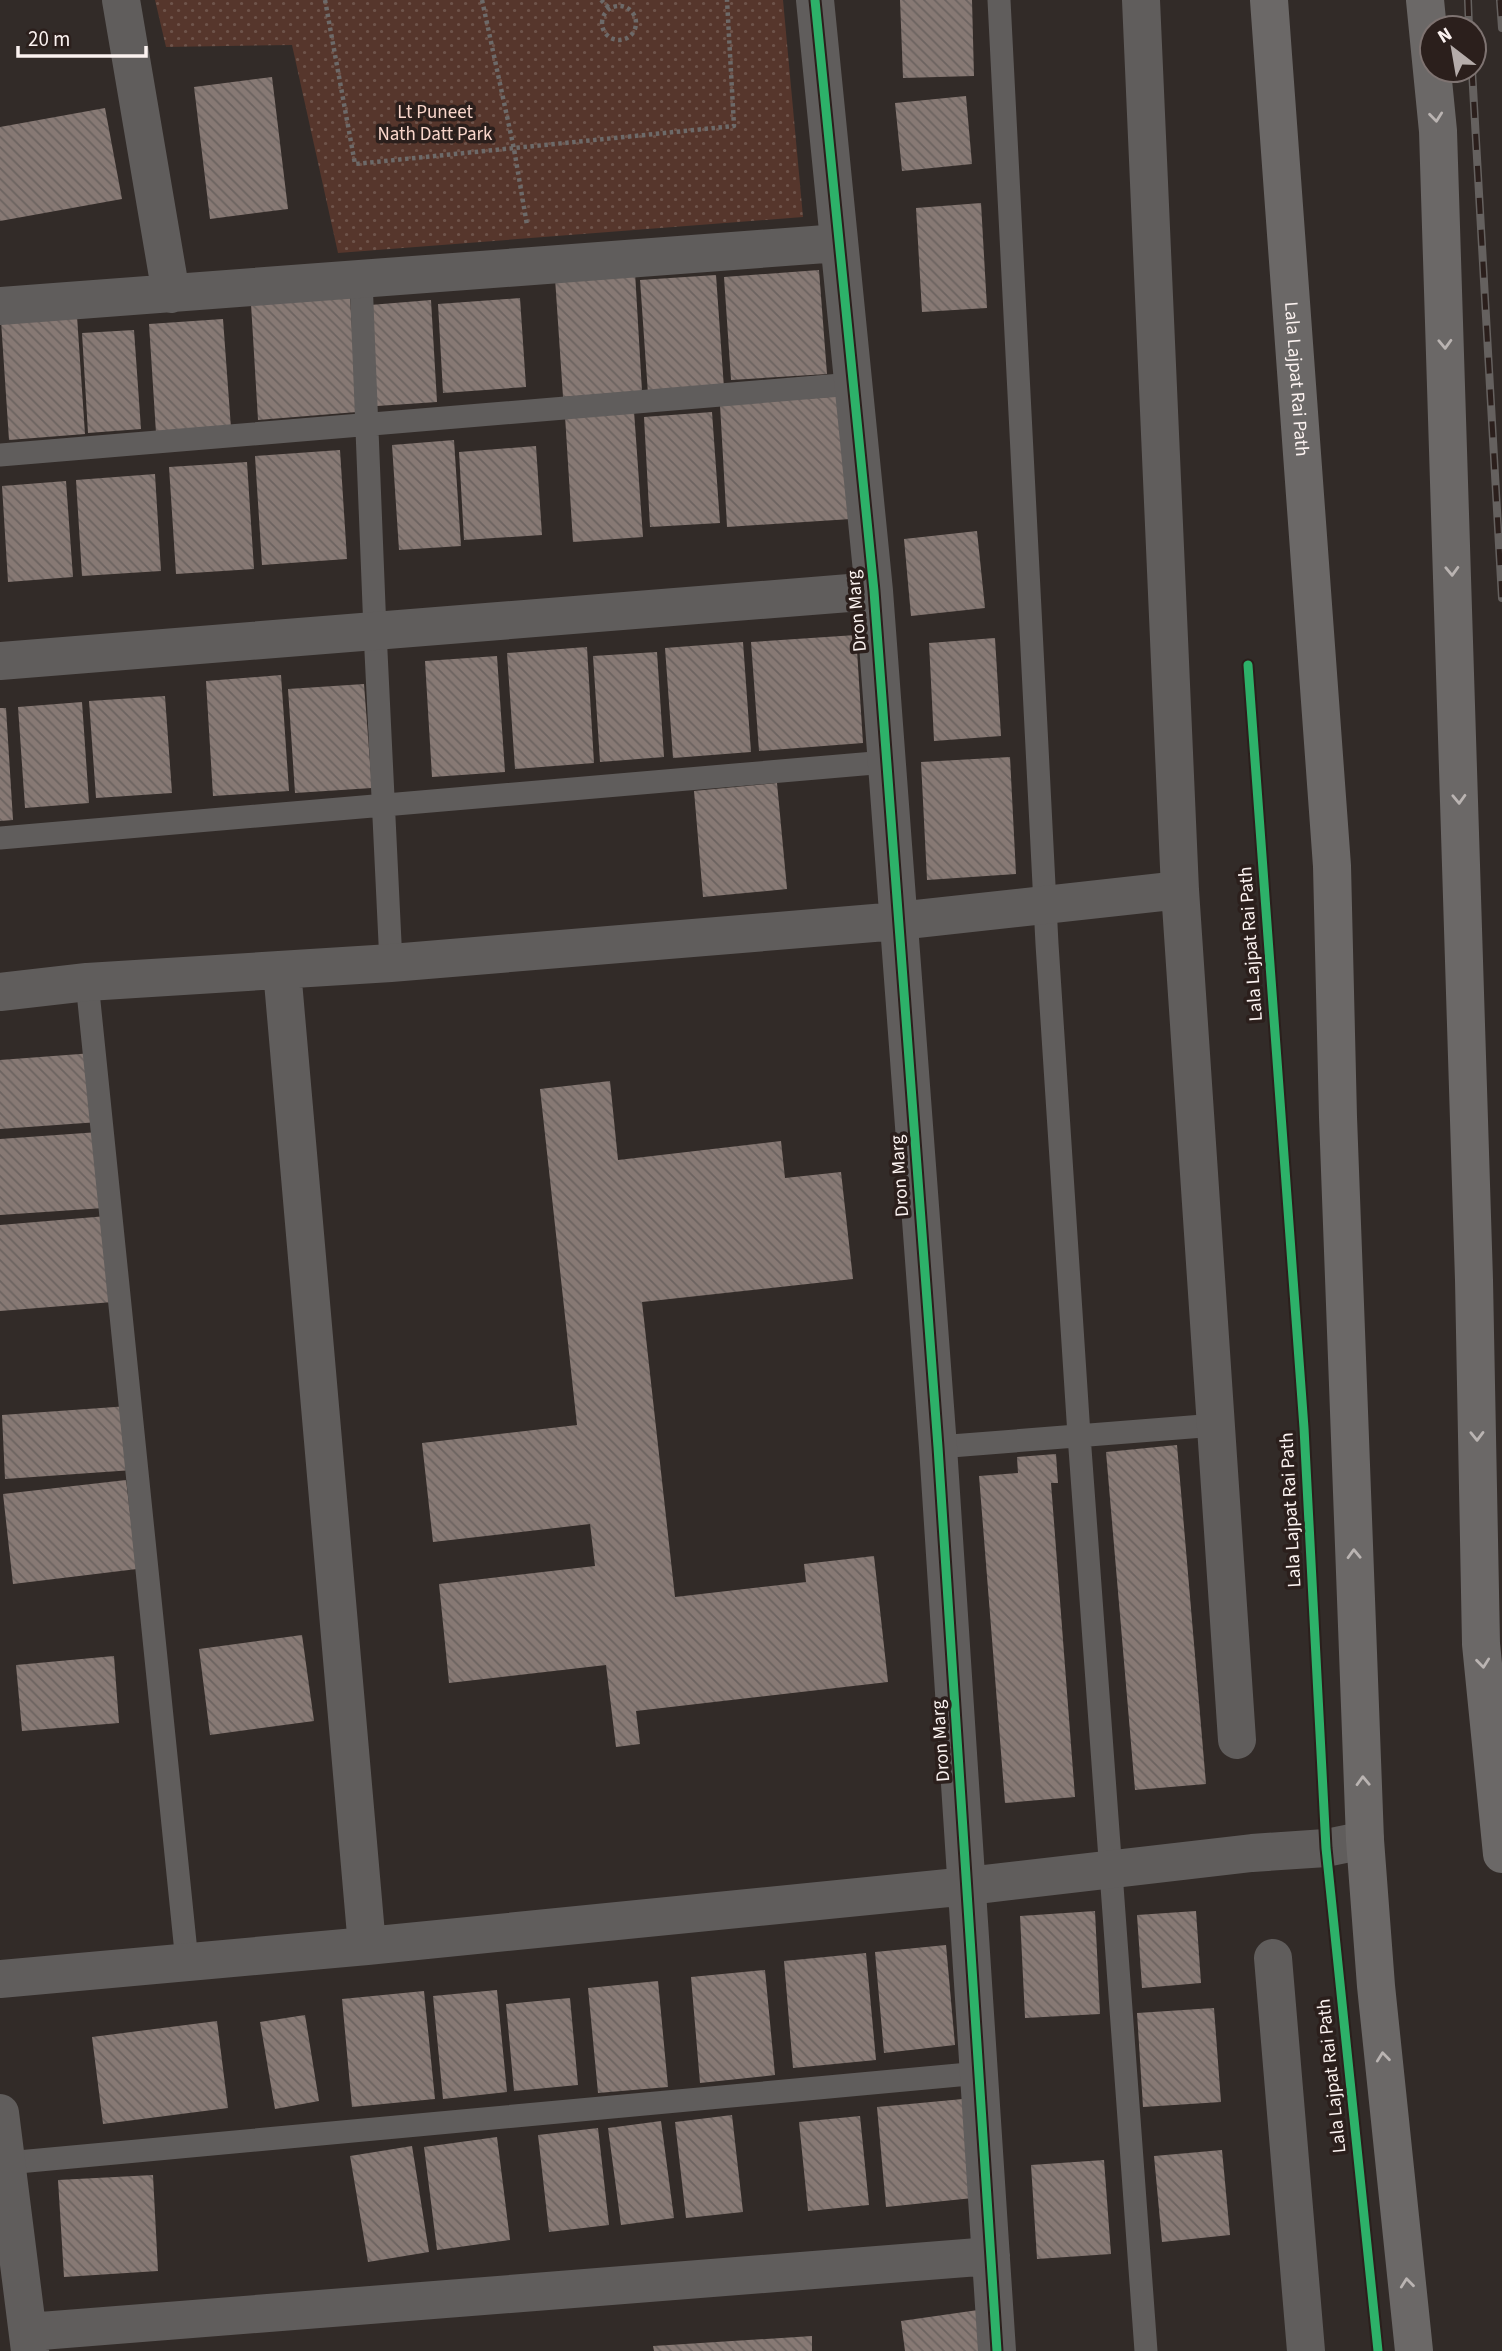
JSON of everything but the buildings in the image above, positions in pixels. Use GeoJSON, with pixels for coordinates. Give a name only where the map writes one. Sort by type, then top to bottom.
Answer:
{"type":"FeatureCollection","features":[{"type":"Feature","properties":{"kind":"main road","name":"Lala Lajpat Rai Path"},"geometry":{"type":"LineString","coordinates":[[1269,0],[1332,866],[1338,1117],[1365,1840],[1376,1986],[1414,2351]]}},
{"type":"Feature","properties":{"kind":"main road"},"geometry":{"type":"LineString","coordinates":[[1425,0],[1438,145],[1474,1266],[1482,1644],[1502,1854]]}},
{"type":"Feature","properties":{"kind":"street"},"geometry":{"type":"LineString","coordinates":[[121,0],[171,294]]}},
{"type":"Feature","properties":{"kind":"street","name":"Dron Marg"},"geometry":{"type":"LineString","coordinates":[[815,0],[874,591],[938,1447],[997,2351]]}},
{"type":"Feature","properties":{"kind":"street"},"geometry":{"type":"LineString","coordinates":[[1141,0],[1180,890],[1237,1740]]}},
{"type":"Feature","properties":{"kind":"street"},"geometry":{"type":"LineString","coordinates":[[0,306],[839,243]]}},
{"type":"Feature","properties":{"kind":"street"},"geometry":{"type":"LineString","coordinates":[[0,661],[874,591]]}},
{"type":"Feature","properties":{"kind":"street"},"geometry":{"type":"LineString","coordinates":[[0,992],[86,982],[391,963],[898,921],[1180,890]]}},
{"type":"Feature","properties":{"kind":"street"},"geometry":{"type":"LineString","coordinates":[[282,970],[367,1946]]}},
{"type":"Feature","properties":{"kind":"street"},"geometry":{"type":"LineString","coordinates":[[0,1979],[367,1946],[968,1886],[1252,1853],[1326,1848],[1365,1840]]}},
{"type":"Feature","properties":{"kind":"street"},"geometry":{"type":"LineString","coordinates":[[1273,1958],[1306,2351]]}},
{"type":"Feature","properties":{"kind":"street"},"geometry":{"type":"LineString","coordinates":[[0,2113],[29,2342],[991,2256]]}},
{"type":"Feature","properties":{"kind":"lane"},"geometry":{"type":"LineString","coordinates":[[999,0],[1045,904],[1079,1435],[1146,2351]]}},
{"type":"Feature","properties":{"kind":"lane"},"geometry":{"type":"LineString","coordinates":[[360,279],[391,963]]}},
{"type":"Feature","properties":{"kind":"lane"},"geometry":{"type":"LineString","coordinates":[[0,455],[853,384]]}},
{"type":"Feature","properties":{"kind":"lane"},"geometry":{"type":"LineString","coordinates":[[0,838],[886,762]]}},
{"type":"Feature","properties":{"kind":"lane"},"geometry":{"type":"LineString","coordinates":[[86,982],[187,1962]]}},
{"type":"Feature","properties":{"kind":"lane"},"geometry":{"type":"LineString","coordinates":[[938,1447],[1216,1425]]}},
{"type":"Feature","properties":{"kind":"lane"},"geometry":{"type":"LineString","coordinates":[[7,2163],[980,2073]]}},
{"type":"Feature","properties":{"kind":"path"},"geometry":{"type":"LineString","coordinates":[[325,0],[355,164],[734,126],[727,0]]}},
{"type":"Feature","properties":{"kind":"path"},"geometry":{"type":"LineString","coordinates":[[482,0],[514,149],[534,267]]}},
{"type":"Feature","properties":{"kind":"path"},"geometry":{"type":"LineString","coordinates":[[601,0],[609,8]]}},
{"type":"Feature","properties":{"kind":"path"},"geometry":{"type":"LineString","coordinates":[[618,5],[627,7],[634,13],[637,21],[635,30],[629,37],[621,41],[612,40],[604,33],[601,24],[609,8],[618,5]]}},
{"type":"Feature","properties":{"kind":"green space","name":"Lt Puneet Nath Datt Park"},"geometry":{"type":"Polygon","coordinates":[[[155,0],[783,0],[803,217],[338,253],[292,45],[166,47],[155,0]]]}},
{"type":"Feature","properties":{"kind":"railway"},"geometry":{"type":"LineString","coordinates":[[1468,0],[1468,14]]}},
{"type":"Feature","properties":{"kind":"railway"},"geometry":{"type":"LineString","coordinates":[[1500,0],[1502,28]]}},
{"type":"Feature","properties":{"kind":"railway"},"geometry":{"type":"LineString","coordinates":[[1473,84],[1502,598]]}},
{"type":"Feature","properties":{"kind":"cycle path"},"geometry":{"type":"LineString","coordinates":[[815,0],[874,591],[938,1447],[997,2351]]}},
{"type":"Feature","properties":{"kind":"cycle path"},"geometry":{"type":"LineString","coordinates":[[1248,665],[1304,1428],[1326,1848],[1378,2351]]}}]}
